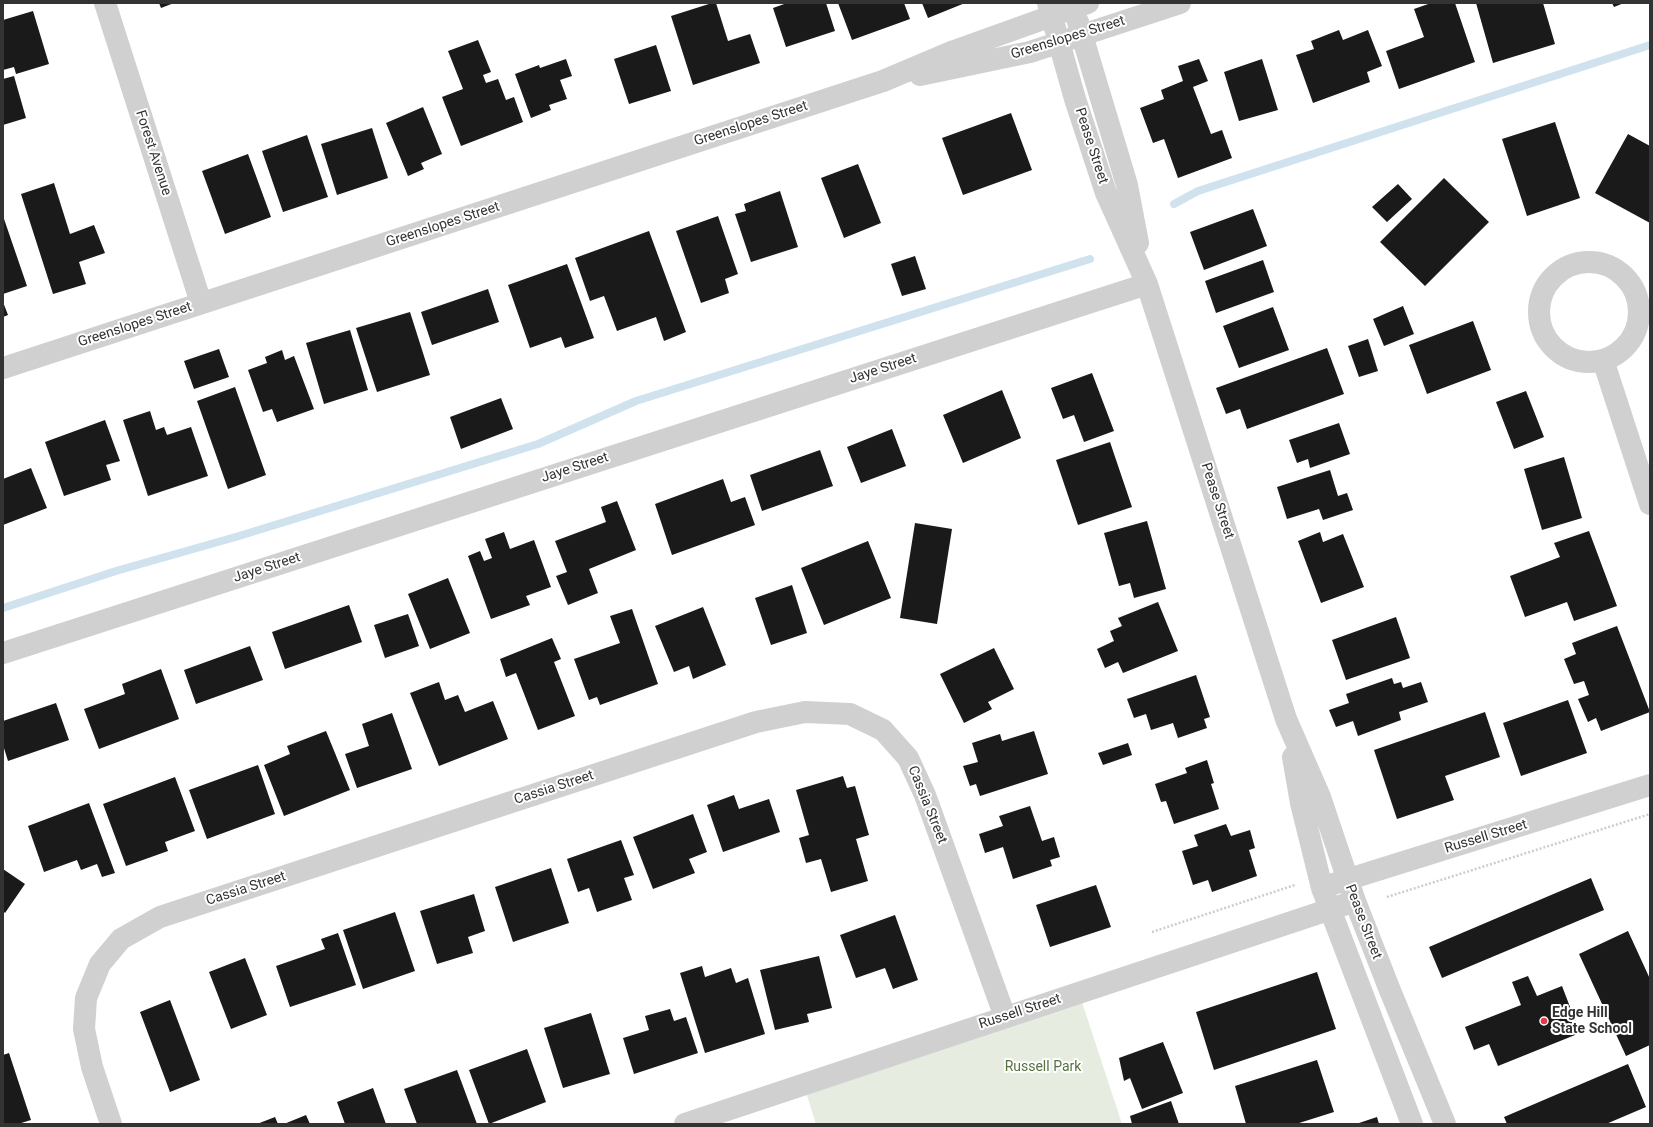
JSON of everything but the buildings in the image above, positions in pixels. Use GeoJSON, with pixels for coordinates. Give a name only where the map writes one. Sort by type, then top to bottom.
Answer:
{"type":"FeatureCollection","features":[{"type":"Feature","properties":{"kind":"street","name":"Forest Avenue"},"geometry":{"type":"LineString","coordinates":[[105,3],[201,303]]}},
{"type":"Feature","properties":{"kind":"street","name":"Greenslopes Street"},"geometry":{"type":"LineString","coordinates":[[883,81],[960,68],[1030,52],[1180,3]]}},
{"type":"Feature","properties":{"kind":"street","name":"Greenslopes Street"},"geometry":{"type":"LineString","coordinates":[[3,368],[883,81],[1050,10],[1078,5]]}},
{"type":"Feature","properties":{"kind":"street","name":"Pease Street"},"geometry":{"type":"LineString","coordinates":[[1078,5],[1082,35],[1127,185],[1147,284],[1286,718],[1320,797],[1355,901],[1445,1124]]}},
{"type":"Feature","properties":{"kind":"street","name":"Pease Street"},"geometry":{"type":"LineString","coordinates":[[1050,10],[1106,193],[1147,284]]}},
{"type":"Feature","properties":{"kind":"street"},"geometry":{"type":"LineString","coordinates":[[1593,262],[1610,266],[1624,276],[1636,295],[1639,306],[1638,324],[1630,340],[1618,352],[1603,360],[1587,362],[1571,359],[1558,352],[1547,340],[1540,326],[1538,310],[1541,295],[1548,281],[1560,271],[1576,263],[1593,262]]}},
{"type":"Feature","properties":{"kind":"street","name":"Jaye Street"},"geometry":{"type":"LineString","coordinates":[[3,653],[1147,284]]}},
{"type":"Feature","properties":{"kind":"street"},"geometry":{"type":"LineString","coordinates":[[1603,360],[1650,504]]}},
{"type":"Feature","properties":{"kind":"street","name":"Cassia Street"},"geometry":{"type":"LineString","coordinates":[[111,1124],[92,1067],[84,1030],[86,998],[100,964],[121,939],[167,915],[756,722],[805,712],[850,714],[883,730],[908,758],[925,795],[1005,1017]]}},
{"type":"Feature","properties":{"kind":"street","name":"Pease Street"},"geometry":{"type":"LineString","coordinates":[[1286,718],[1301,803],[1322,888],[1412,1124]]}},
{"type":"Feature","properties":{"kind":"street","name":"Russell Street"},"geometry":{"type":"LineString","coordinates":[[1322,888],[1650,785]]}},
{"type":"Feature","properties":{"kind":"street","name":"Russell Street"},"geometry":{"type":"LineString","coordinates":[[685,1124],[1355,901]]}},
{"type":"Feature","properties":{"kind":"path"},"geometry":{"type":"LineString","coordinates":[[1387,898],[1650,814]]}},
{"type":"Feature","properties":{"kind":"path"},"geometry":{"type":"LineString","coordinates":[[1152,932],[1301,883]]}},
{"type":"Feature","properties":{"kind":"green space","name":"Russell Park"},"geometry":{"type":"Polygon","coordinates":[[[1079,993],[1122,1124],[816,1124],[803,1083],[1079,993]]]}},
{"type":"Feature","properties":{"kind":"waterway"},"geometry":{"type":"LineString","coordinates":[[1174,204],[1198,191],[1650,45]]}},
{"type":"Feature","properties":{"kind":"waterway"},"geometry":{"type":"LineString","coordinates":[[3,608],[116,571],[239,536],[538,444],[636,401],[1090,259]]}},
{"type":"Feature","properties":{"kind":"place","name":"Edge Hill State School"},"geometry":{"type":"Point","coordinates":[1544,1021]}}]}
